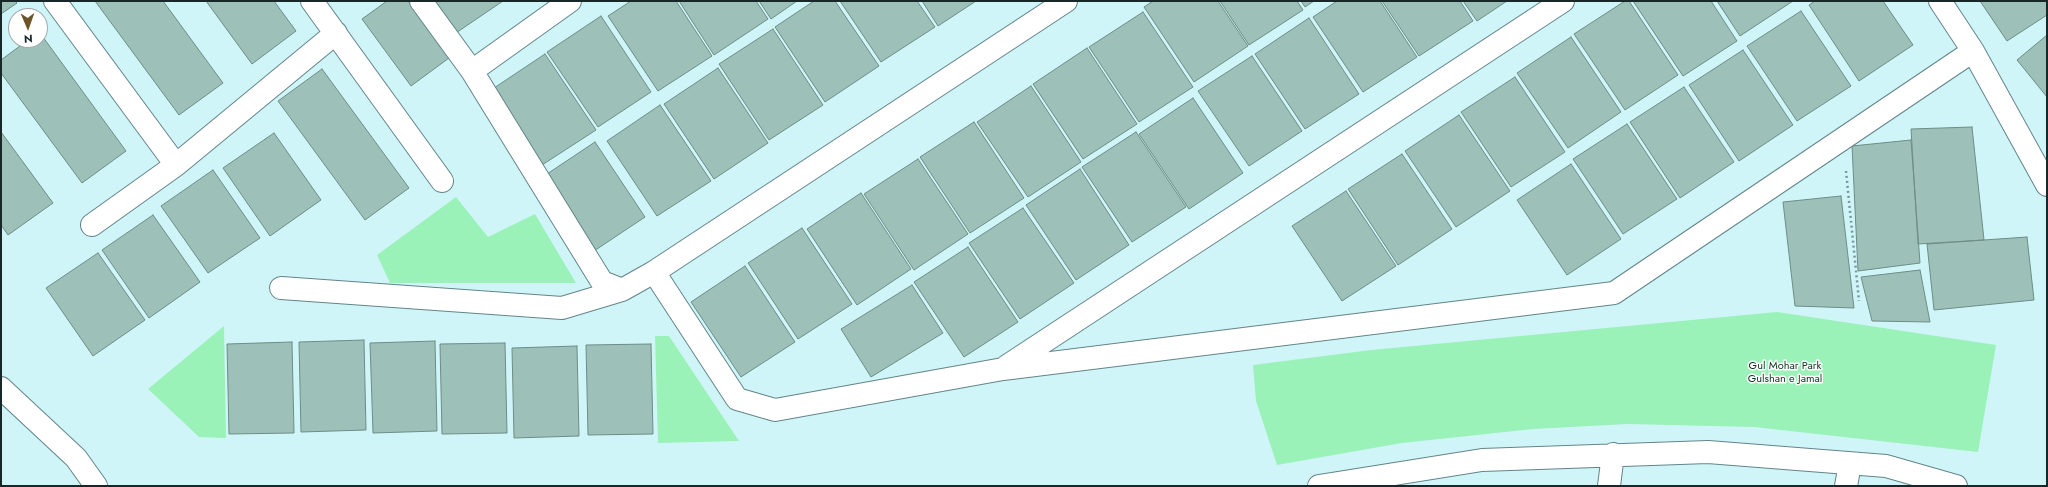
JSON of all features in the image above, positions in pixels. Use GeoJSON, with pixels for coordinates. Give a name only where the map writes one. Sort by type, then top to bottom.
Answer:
{"type":"FeatureCollection","features":[{"type":"Feature","properties":{"kind":"street"},"geometry":{"type":"LineString","coordinates":[[55,1],[176,165]]}},
{"type":"Feature","properties":{"kind":"street"},"geometry":{"type":"LineString","coordinates":[[312,1],[442,181]]}},
{"type":"Feature","properties":{"kind":"street"},"geometry":{"type":"LineString","coordinates":[[421,1],[472,71],[602,282],[622,290]]}},
{"type":"Feature","properties":{"kind":"street"},"geometry":{"type":"LineString","coordinates":[[472,71],[570,1]]}},
{"type":"Feature","properties":{"kind":"street"},"geometry":{"type":"LineString","coordinates":[[281,288],[562,308],[622,290],[654,272],[1066,1]]}},
{"type":"Feature","properties":{"kind":"street"},"geometry":{"type":"LineString","coordinates":[[1004,369],[1563,1]]}},
{"type":"Feature","properties":{"kind":"street"},"geometry":{"type":"LineString","coordinates":[[1940,1],[1973,51],[2045,176]]}},
{"type":"Feature","properties":{"kind":"street"},"geometry":{"type":"LineString","coordinates":[[92,225],[176,165],[336,33]]}},
{"type":"Feature","properties":{"kind":"street"},"geometry":{"type":"LineString","coordinates":[[654,272],[737,399],[775,410],[1004,369],[1614,293],[1973,51]]}},
{"type":"Feature","properties":{"kind":"street"},"geometry":{"type":"LineString","coordinates":[[1,388],[76,458],[96,486]]}},
{"type":"Feature","properties":{"kind":"street"},"geometry":{"type":"LineString","coordinates":[[1319,486],[1387,481],[1482,460],[1613,454],[1708,452],[1886,466],[1956,486]]}},
{"type":"Feature","properties":{"kind":"street"},"geometry":{"type":"LineString","coordinates":[[1609,486],[1613,454]]}},
{"type":"Feature","properties":{"kind":"street"},"geometry":{"type":"LineString","coordinates":[[1846,486],[1850,464]]}},
{"type":"Feature","properties":{"kind":"path"},"geometry":{"type":"LineString","coordinates":[[1843,140],[1859,302]]}},
{"type":"Feature","properties":{"kind":"green space"},"geometry":{"type":"Polygon","coordinates":[[[456,197],[488,237],[535,214],[576,283],[390,283],[377,255],[456,197]]]}},
{"type":"Feature","properties":{"kind":"green space","name":"Gul Mohar Park Gulshan e Jamal"},"geometry":{"type":"Polygon","coordinates":[[[1777,312],[1996,345],[1978,452],[1754,427],[1628,424],[1533,429],[1402,443],[1277,465],[1256,401],[1253,365],[1371,350],[1777,312]]]}},
{"type":"Feature","properties":{"kind":"green space"},"geometry":{"type":"Polygon","coordinates":[[[224,326],[226,438],[199,437],[148,389],[224,326]]]}},
{"type":"Feature","properties":{"kind":"green space"},"geometry":{"type":"Polygon","coordinates":[[[655,336],[669,336],[739,441],[658,443],[655,336]]]}},
{"type":"Feature","properties":{"kind":"building"},"geometry":{"type":"Polygon","coordinates":[[[1,1],[15,1],[17,3],[8,8],[1,14],[1,1]]]}},
{"type":"Feature","properties":{"kind":"building"},"geometry":{"type":"Polygon","coordinates":[[[95,1],[163,1],[223,83],[179,115],[95,1]]]}},
{"type":"Feature","properties":{"kind":"building"},"geometry":{"type":"Polygon","coordinates":[[[206,1],[274,1],[296,31],[252,64],[206,1]]]}},
{"type":"Feature","properties":{"kind":"building"},"geometry":{"type":"Polygon","coordinates":[[[387,1],[408,1],[449,58],[411,86],[362,19],[387,1]]]}},
{"type":"Feature","properties":{"kind":"building"},"geometry":{"type":"Polygon","coordinates":[[[426,1],[503,1],[450,37],[426,1]]]}},
{"type":"Feature","properties":{"kind":"building"},"geometry":{"type":"Polygon","coordinates":[[[631,1],[676,1],[712,56],[658,91],[608,16],[631,1]]]}},
{"type":"Feature","properties":{"kind":"building"},"geometry":{"type":"Polygon","coordinates":[[[679,1],[756,1],[768,19],[714,55],[679,1]]]}},
{"type":"Feature","properties":{"kind":"building"},"geometry":{"type":"Polygon","coordinates":[[[759,1],[797,1],[771,19],[759,1]]]}},
{"type":"Feature","properties":{"kind":"building"},"geometry":{"type":"Polygon","coordinates":[[[814,1],[835,1],[879,66],[825,102],[775,27],[814,1]]]}},
{"type":"Feature","properties":{"kind":"building"},"geometry":{"type":"Polygon","coordinates":[[[840,1],[917,1],[935,27],[881,62],[840,1]]]}},
{"type":"Feature","properties":{"kind":"building"},"geometry":{"type":"Polygon","coordinates":[[[922,1],[976,1],[938,26],[922,1]]]}},
{"type":"Feature","properties":{"kind":"building"},"geometry":{"type":"Polygon","coordinates":[[[1153,1],[1218,1],[1248,46],[1194,82],[1144,7],[1153,1]]]}},
{"type":"Feature","properties":{"kind":"building"},"geometry":{"type":"Polygon","coordinates":[[[1220,1],[1297,1],[1303,10],[1249,45],[1220,1]]]}},
{"type":"Feature","properties":{"kind":"building"},"geometry":{"type":"Polygon","coordinates":[[[1301,1],[1314,1],[1305,7],[1301,1]]]}},
{"type":"Feature","properties":{"kind":"building"},"geometry":{"type":"Polygon","coordinates":[[[1337,1],[1380,1],[1417,57],[1363,92],[1313,17],[1337,1]]]}},
{"type":"Feature","properties":{"kind":"building"},"geometry":{"type":"Polygon","coordinates":[[[1382,1],[1460,1],[1473,21],[1419,56],[1382,1]]]}},
{"type":"Feature","properties":{"kind":"building"},"geometry":{"type":"Polygon","coordinates":[[[1463,1],[1507,1],[1477,21],[1463,1]]]}},
{"type":"Feature","properties":{"kind":"building"},"geometry":{"type":"Polygon","coordinates":[[[1625,1],[1629,1],[1678,75],[1625,110],[1574,34],[1625,1]]]}},
{"type":"Feature","properties":{"kind":"building"},"geometry":{"type":"Polygon","coordinates":[[[1633,1],[1711,1],[1737,41],[1683,76],[1633,1]]]}},
{"type":"Feature","properties":{"kind":"building"},"geometry":{"type":"Polygon","coordinates":[[[1717,1],[1793,1],[1740,36],[1717,1]]]}},
{"type":"Feature","properties":{"kind":"building"},"geometry":{"type":"Polygon","coordinates":[[[1815,1],[1883,1],[1913,45],[1859,81],[1809,5],[1815,1]]]}},
{"type":"Feature","properties":{"kind":"building"},"geometry":{"type":"Polygon","coordinates":[[[1980,1],[2047,1],[2047,15],[2007,41],[1980,1]]]}},
{"type":"Feature","properties":{"kind":"building"},"geometry":{"type":"Polygon","coordinates":[[[1801,11],[1851,86],[1797,121],[1747,46],[1801,11]]]}},
{"type":"Feature","properties":{"kind":"building"},"geometry":{"type":"Polygon","coordinates":[[[1143,12],[1193,87],[1139,122],[1089,47],[1143,12]]]}},
{"type":"Feature","properties":{"kind":"building"},"geometry":{"type":"Polygon","coordinates":[[[601,16],[651,92],[598,127],[547,52],[601,16]]]}},
{"type":"Feature","properties":{"kind":"building"},"geometry":{"type":"Polygon","coordinates":[[[1309,18],[1359,94],[1305,129],[1255,54],[1309,18]]]}},
{"type":"Feature","properties":{"kind":"building"},"geometry":{"type":"Polygon","coordinates":[[[773,29],[823,105],[769,140],[719,64],[773,29]]]}},
{"type":"Feature","properties":{"kind":"building"},"geometry":{"type":"Polygon","coordinates":[[[2047,35],[2047,97],[2017,60],[2047,35]]]}},
{"type":"Feature","properties":{"kind":"building"},"geometry":{"type":"Polygon","coordinates":[[[1571,37],[1621,112],[1568,148],[1517,73],[1571,37]]]}},
{"type":"Feature","properties":{"kind":"building"},"geometry":{"type":"Polygon","coordinates":[[[48,44],[126,151],[82,183],[1,73],[1,60],[17,48],[48,48],[48,44]]]}},
{"type":"Feature","properties":{"kind":"building"},"geometry":{"type":"Polygon","coordinates":[[[1087,48],[1137,124],[1083,159],[1033,84],[1087,48]]]}},
{"type":"Feature","properties":{"kind":"building"},"geometry":{"type":"Polygon","coordinates":[[[1743,50],[1793,125],[1739,161],[1689,85],[1743,50]]]}},
{"type":"Feature","properties":{"kind":"building"},"geometry":{"type":"Polygon","coordinates":[[[545,54],[596,130],[542,165],[491,90],[545,54]]]}},
{"type":"Feature","properties":{"kind":"building"},"geometry":{"type":"Polygon","coordinates":[[[1252,56],[1302,131],[1249,166],[1198,91],[1252,56]]]}},
{"type":"Feature","properties":{"kind":"building"},"geometry":{"type":"Polygon","coordinates":[[[718,68],[768,143],[714,179],[664,104],[718,68]]]}},
{"type":"Feature","properties":{"kind":"building"},"geometry":{"type":"Polygon","coordinates":[[[322,69],[409,188],[365,220],[278,101],[322,69]]]}},
{"type":"Feature","properties":{"kind":"building"},"geometry":{"type":"Polygon","coordinates":[[[1515,77],[1565,152],[1511,187],[1461,112],[1515,77]]]}},
{"type":"Feature","properties":{"kind":"building"},"geometry":{"type":"Polygon","coordinates":[[[1031,86],[1081,162],[1028,197],[977,122],[1031,86]]]}},
{"type":"Feature","properties":{"kind":"building"},"geometry":{"type":"Polygon","coordinates":[[[1684,87],[1734,162],[1680,198],[1630,122],[1684,87]]]}},
{"type":"Feature","properties":{"kind":"building"},"geometry":{"type":"Polygon","coordinates":[[[1193,98],[1243,173],[1189,209],[1139,134],[1193,98]]]}},
{"type":"Feature","properties":{"kind":"building"},"geometry":{"type":"Polygon","coordinates":[[[660,105],[711,181],[657,216],[607,141],[660,105]]]}},
{"type":"Feature","properties":{"kind":"building"},"geometry":{"type":"Polygon","coordinates":[[[1459,115],[1510,191],[1456,227],[1405,151],[1459,115]]]}},
{"type":"Feature","properties":{"kind":"building"},"geometry":{"type":"Polygon","coordinates":[[[974,122],[1024,198],[970,233],[920,157],[974,122]]]}},
{"type":"Feature","properties":{"kind":"building"},"geometry":{"type":"Polygon","coordinates":[[[1627,124],[1677,199],[1623,234],[1573,159],[1627,124]]]}},
{"type":"Feature","properties":{"kind":"building"},"geometry":{"type":"Polygon","coordinates":[[[1972,127],[1984,240],[1918,244],[1911,129],[1972,127]]]}},
{"type":"Feature","properties":{"kind":"building"},"geometry":{"type":"Polygon","coordinates":[[[1,132],[53,203],[8,235],[1,225],[1,132]]]}},
{"type":"Feature","properties":{"kind":"building"},"geometry":{"type":"Polygon","coordinates":[[[1136,132],[1186,207],[1132,242],[1082,167],[1136,132]]]}},
{"type":"Feature","properties":{"kind":"building"},"geometry":{"type":"Polygon","coordinates":[[[274,133],[321,200],[270,236],[223,168],[274,133]]]}},
{"type":"Feature","properties":{"kind":"building"},"geometry":{"type":"Polygon","coordinates":[[[1911,140],[1920,263],[1858,271],[1852,146],[1911,140]]]}},
{"type":"Feature","properties":{"kind":"building"},"geometry":{"type":"Polygon","coordinates":[[[595,142],[645,217],[591,253],[541,178],[595,142]]]}},
{"type":"Feature","properties":{"kind":"building"},"geometry":{"type":"Polygon","coordinates":[[[1402,154],[1452,229],[1398,265],[1348,189],[1402,154]]]}},
{"type":"Feature","properties":{"kind":"building"},"geometry":{"type":"Polygon","coordinates":[[[918,159],[968,234],[914,270],[864,194],[918,159]]]}},
{"type":"Feature","properties":{"kind":"building"},"geometry":{"type":"Polygon","coordinates":[[[1571,164],[1621,239],[1567,275],[1517,200],[1571,164]]]}},
{"type":"Feature","properties":{"kind":"building"},"geometry":{"type":"Polygon","coordinates":[[[1080,169],[1129,245],[1076,280],[1026,205],[1080,169]]]}},
{"type":"Feature","properties":{"kind":"building"},"geometry":{"type":"Polygon","coordinates":[[[213,170],[260,238],[208,273],[161,206],[213,170]]]}},
{"type":"Feature","properties":{"kind":"building"},"geometry":{"type":"Polygon","coordinates":[[[1346,191],[1396,266],[1342,301],[1292,226],[1346,191]]]}},
{"type":"Feature","properties":{"kind":"building"},"geometry":{"type":"Polygon","coordinates":[[[861,193],[911,269],[857,305],[807,229],[861,193]]]}},
{"type":"Feature","properties":{"kind":"building"},"geometry":{"type":"Polygon","coordinates":[[[1841,196],[1854,308],[1795,306],[1783,202],[1841,196]]]}},
{"type":"Feature","properties":{"kind":"building"},"geometry":{"type":"Polygon","coordinates":[[[1023,208],[1074,283],[1020,319],[969,243],[1023,208]]]}},
{"type":"Feature","properties":{"kind":"building"},"geometry":{"type":"Polygon","coordinates":[[[153,215],[200,282],[149,318],[102,250],[153,215]]]}},
{"type":"Feature","properties":{"kind":"building"},"geometry":{"type":"Polygon","coordinates":[[[802,228],[852,304],[798,339],[748,263],[802,228]]]}},
{"type":"Feature","properties":{"kind":"building"},"geometry":{"type":"Polygon","coordinates":[[[2027,237],[2034,300],[1934,310],[1927,244],[2027,237]]]}},
{"type":"Feature","properties":{"kind":"building"},"geometry":{"type":"Polygon","coordinates":[[[968,247],[1018,322],[964,357],[914,282],[968,247]]]}},
{"type":"Feature","properties":{"kind":"building"},"geometry":{"type":"Polygon","coordinates":[[[98,253],[145,320],[93,356],[46,288],[98,253]]]}},
{"type":"Feature","properties":{"kind":"building"},"geometry":{"type":"Polygon","coordinates":[[[745,266],[795,342],[741,377],[691,302],[745,266]]]}},
{"type":"Feature","properties":{"kind":"building"},"geometry":{"type":"Polygon","coordinates":[[[1920,270],[1930,322],[1872,321],[1861,277],[1920,270]]]}},
{"type":"Feature","properties":{"kind":"building"},"geometry":{"type":"Polygon","coordinates":[[[912,285],[943,333],[871,377],[841,329],[912,285]]]}},
{"type":"Feature","properties":{"kind":"building"},"geometry":{"type":"Polygon","coordinates":[[[364,340],[366,430],[301,432],[299,342],[364,340]]]}},
{"type":"Feature","properties":{"kind":"building"},"geometry":{"type":"Polygon","coordinates":[[[435,341],[437,431],[373,433],[370,343],[435,341]]]}},
{"type":"Feature","properties":{"kind":"building"},"geometry":{"type":"Polygon","coordinates":[[[292,342],[294,433],[229,434],[227,344],[292,342]]]}},
{"type":"Feature","properties":{"kind":"building"},"geometry":{"type":"Polygon","coordinates":[[[505,343],[507,433],[442,434],[440,344],[505,343]]]}},
{"type":"Feature","properties":{"kind":"building"},"geometry":{"type":"Polygon","coordinates":[[[651,344],[653,434],[588,435],[586,345],[651,344]]]}},
{"type":"Feature","properties":{"kind":"building"},"geometry":{"type":"Polygon","coordinates":[[[577,346],[579,436],[514,438],[512,348],[577,346]]]}}]}
